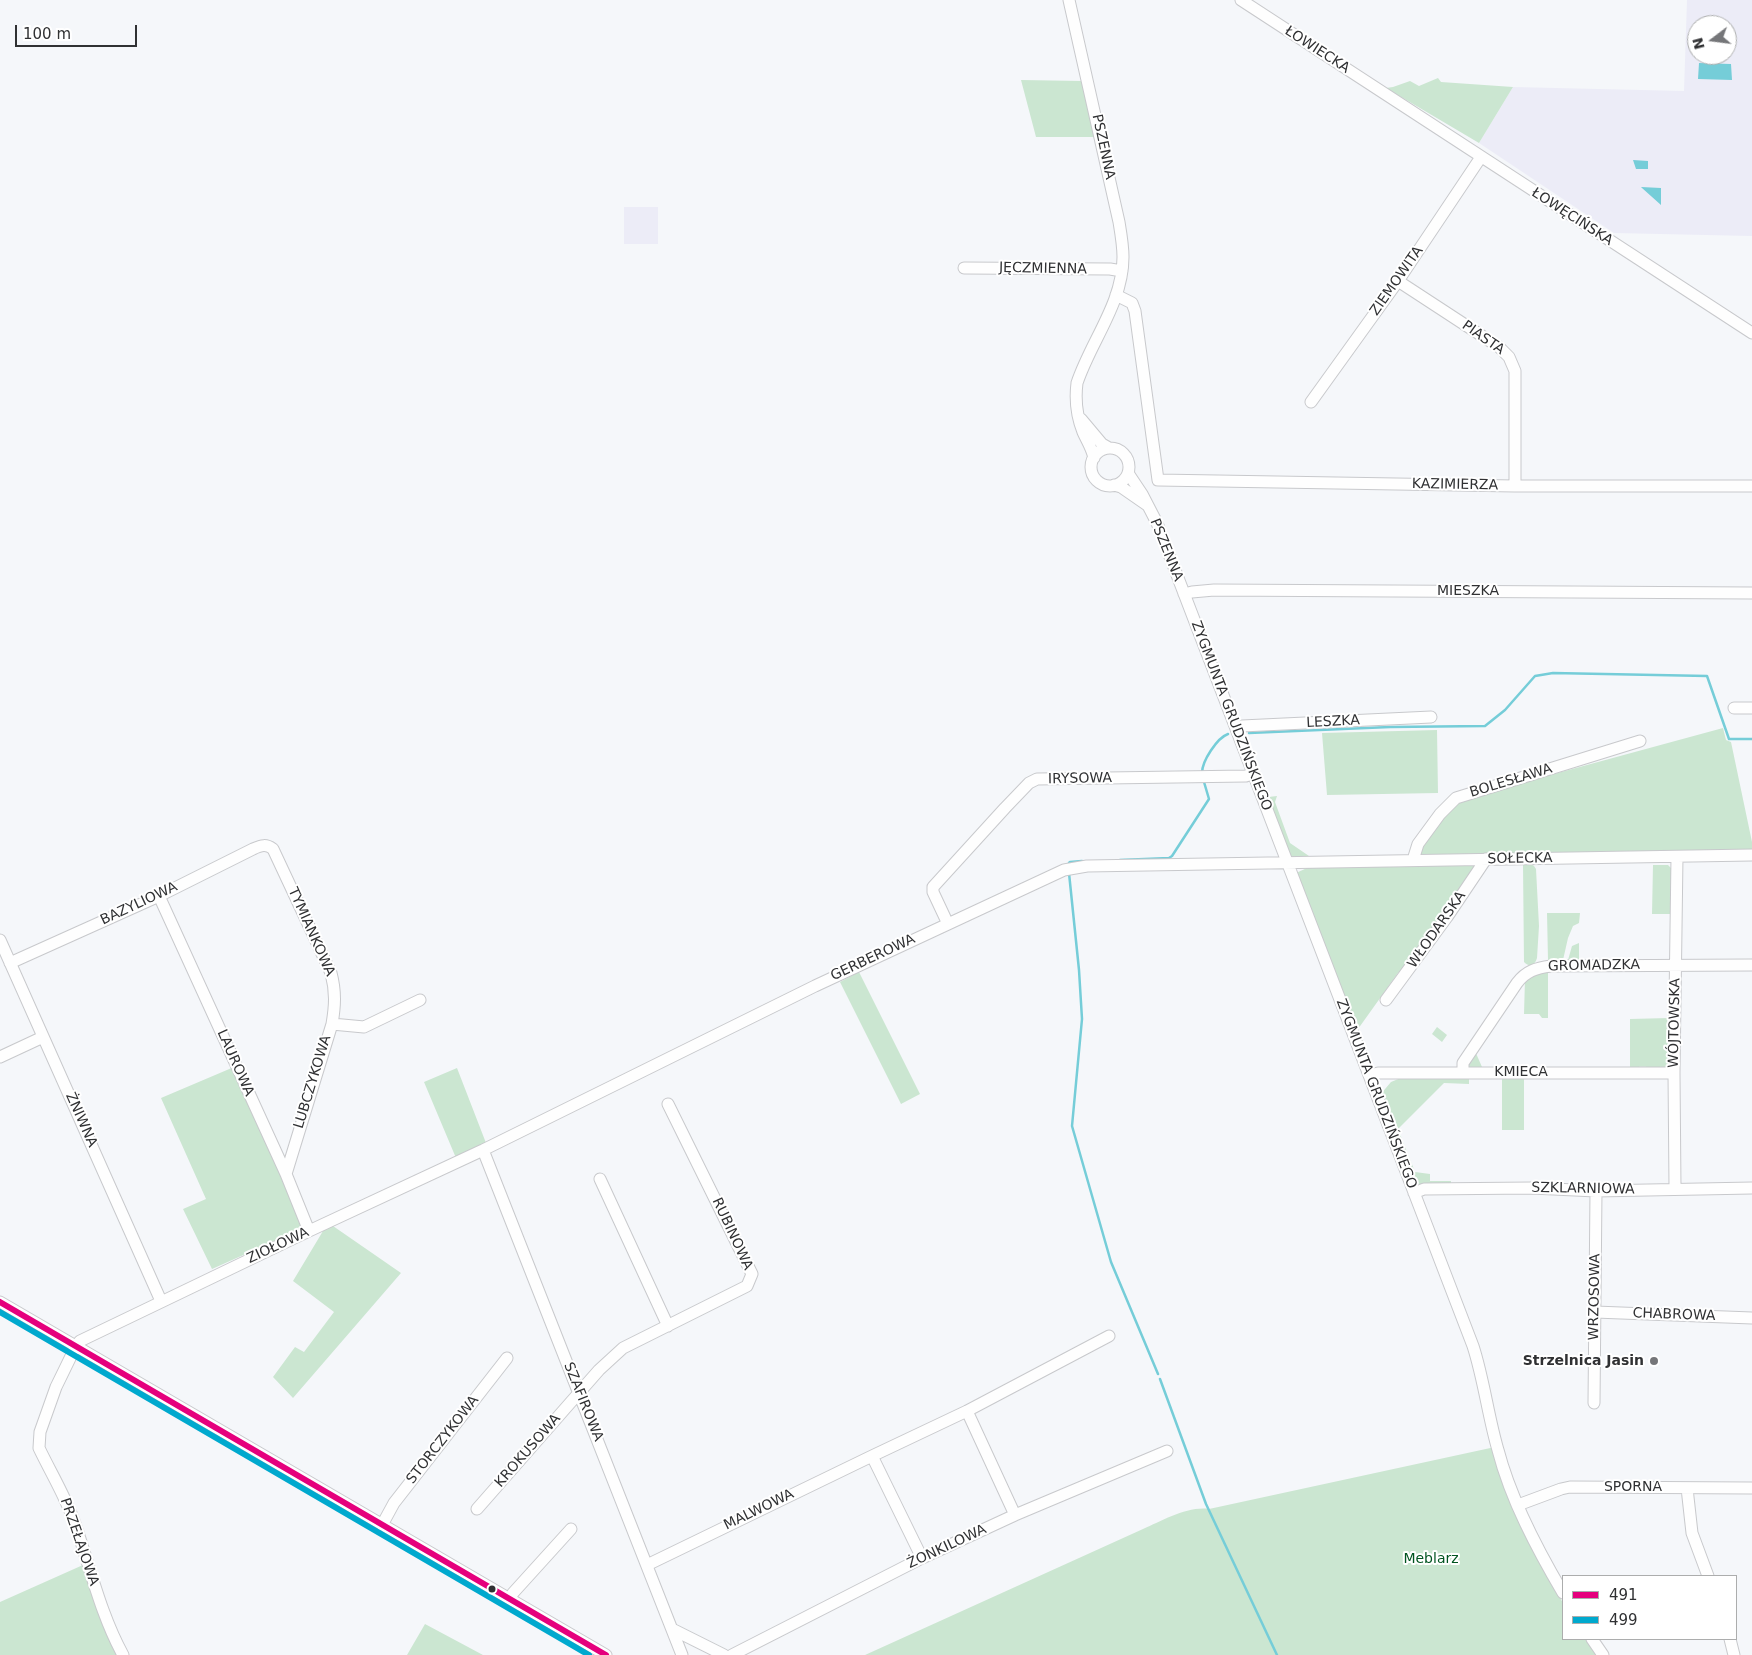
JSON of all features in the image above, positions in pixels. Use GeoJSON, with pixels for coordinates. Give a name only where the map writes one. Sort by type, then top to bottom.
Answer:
{"type":"FeatureCollection","features":[{"type":"Feature","properties":{"kind":"street","name":"PSZENNA"},"geometry":{"type":"LineString","coordinates":[[1069,0],[1119,222],[1123,250],[1122,271],[1116,294],[1077,383],[1076,394],[1083,432],[1093,451],[1092,468],[1095,478],[1103,484],[1121,486],[1148,505]]}},
{"type":"Feature","properties":{"kind":"street","name":"ŁOWIECKA"},"geometry":{"type":"LineString","coordinates":[[1240,0],[1393,100]]}},
{"type":"Feature","properties":{"kind":"street","name":"ŁOWĘCIŃSKA"},"geometry":{"type":"LineString","coordinates":[[1393,100],[1752,333]]}},
{"type":"Feature","properties":{"kind":"street","name":"ZIEMOWITA"},"geometry":{"type":"LineString","coordinates":[[1311,402],[1398,281],[1481,157]]}},
{"type":"Feature","properties":{"kind":"street","name":"JĘCZMIENNA"},"geometry":{"type":"LineString","coordinates":[[964,268],[1110,269],[1122,271]]}},
{"type":"Feature","properties":{"kind":"street","name":"PIASTA"},"geometry":{"type":"LineString","coordinates":[[1398,281],[1499,347],[1508,356],[1515,371],[1515,486]]}},
{"type":"Feature","properties":{"kind":"street","name":"KAZIMIERZA"},"geometry":{"type":"LineString","coordinates":[[1116,294],[1132,303],[1135,311],[1158,480],[1515,486],[1752,486]]}},
{"type":"Feature","properties":{"kind":"street","name":"PSZENNA"},"geometry":{"type":"LineString","coordinates":[[1080,418],[1102,444],[1118,450],[1125,456],[1129,464],[1128,473],[1142,494],[1157,523],[1184,594]]}},
{"type":"Feature","properties":{"kind":"street"},"geometry":{"type":"LineString","coordinates":[[1094,458],[1100,451],[1109,448]]}},
{"type":"Feature","properties":{"kind":"street"},"geometry":{"type":"LineString","coordinates":[[1114,485],[1122,481],[1128,473]]}},
{"type":"Feature","properties":{"kind":"street","name":"MIESZKA"},"geometry":{"type":"LineString","coordinates":[[1184,594],[1214,590],[1752,593]]}},
{"type":"Feature","properties":{"kind":"street","name":"ZYGMUNTA GRUDZIŃSKIEGO"},"geometry":{"type":"LineString","coordinates":[[1184,594],[1473,1346],[1484,1384],[1498,1452],[1518,1505],[1562,1591]]}},
{"type":"Feature","properties":{"kind":"street"},"geometry":{"type":"LineString","coordinates":[[1734,708],[1752,708]]}},
{"type":"Feature","properties":{"kind":"street","name":"LESZKA"},"geometry":{"type":"LineString","coordinates":[[1236,728],[1242,726],[1431,718]]}},
{"type":"Feature","properties":{"kind":"street","name":"BOLESŁAWA"},"geometry":{"type":"LineString","coordinates":[[1413,860],[1418,844],[1440,814],[1456,798],[1640,741]]}},
{"type":"Feature","properties":{"kind":"street","name":"IRYSOWA"},"geometry":{"type":"LineString","coordinates":[[948,924],[933,892],[933,887],[1029,783],[1037,779],[1246,776],[1253,773]]}},
{"type":"Feature","properties":{"kind":"street","name":"BAZYLIOWA"},"geometry":{"type":"LineString","coordinates":[[10,963],[159,896],[262,845],[268,846]]}},
{"type":"Feature","properties":{"kind":"street","name":"TYMIANKOWA"},"geometry":{"type":"LineString","coordinates":[[268,846],[273,849],[331,973],[335,988],[336,1004],[332,1024]]}},
{"type":"Feature","properties":{"kind":"street","name":"SOŁECKA"},"geometry":{"type":"LineString","coordinates":[[1288,863],[1752,856]]}},
{"type":"Feature","properties":{"kind":"street","name":"WÓJTOWSKA"},"geometry":{"type":"LineString","coordinates":[[1675,1188],[1674,1073],[1677,857]]}},
{"type":"Feature","properties":{"kind":"street","name":"WŁODARSKA"},"geometry":{"type":"LineString","coordinates":[[1386,1000],[1486,860]]}},
{"type":"Feature","properties":{"kind":"street","name":"GERBEROWA"},"geometry":{"type":"LineString","coordinates":[[483,1150],[692,1045],[1044,878],[1074,867],[1288,863]]}},
{"type":"Feature","properties":{"kind":"street","name":"LAUROWA"},"geometry":{"type":"LineString","coordinates":[[159,896],[286,1174],[309,1231]]}},
{"type":"Feature","properties":{"kind":"street","name":"ŻNIWNA"},"geometry":{"type":"LineString","coordinates":[[0,940],[161,1301]]}},
{"type":"Feature","properties":{"kind":"street","name":"GROMADZKA"},"geometry":{"type":"LineString","coordinates":[[1463,1072],[1463,1063],[1517,983],[1528,972],[1550,966],[1752,965]]}},
{"type":"Feature","properties":{"kind":"street","name":"LUBCZYKOWA"},"geometry":{"type":"LineString","coordinates":[[286,1174],[332,1024],[364,1027],[420,1000]]}},
{"type":"Feature","properties":{"kind":"street"},"geometry":{"type":"LineString","coordinates":[[0,1057],[43,1037]]}},
{"type":"Feature","properties":{"kind":"street","name":"KMIECA"},"geometry":{"type":"LineString","coordinates":[[1369,1075],[1378,1073],[1463,1072],[1674,1073]]}},
{"type":"Feature","properties":{"kind":"street","name":"RUBINOWA"},"geometry":{"type":"LineString","coordinates":[[580,1394],[599,1370],[623,1348],[747,1286],[752,1274],[668,1104]]}},
{"type":"Feature","properties":{"kind":"street","name":"ZIOŁOWA"},"geometry":{"type":"LineString","coordinates":[[76,1346],[80,1341],[161,1301],[483,1150]]}},
{"type":"Feature","properties":{"kind":"street","name":"SZAFIROWA"},"geometry":{"type":"LineString","coordinates":[[483,1150],[682,1655]]}},
{"type":"Feature","properties":{"kind":"street"},"geometry":{"type":"LineString","coordinates":[[600,1179],[668,1326]]}},
{"type":"Feature","properties":{"kind":"street","name":"SZKLARNIOWA"},"geometry":{"type":"LineString","coordinates":[[1414,1192],[1424,1189],[1532,1188],[1596,1191],[1752,1188]]}},
{"type":"Feature","properties":{"kind":"street","name":"WRZOSOWA"},"geometry":{"type":"LineString","coordinates":[[1594,1403],[1596,1191]]}},
{"type":"Feature","properties":{"kind":"street"},"geometry":{"type":"LineString","coordinates":[[0,1302],[606,1655]]}},
{"type":"Feature","properties":{"kind":"street","name":"CHABROWA"},"geometry":{"type":"LineString","coordinates":[[1595,1312],[1752,1318]]}},
{"type":"Feature","properties":{"kind":"street","name":"MALWOWA"},"geometry":{"type":"LineString","coordinates":[[647,1565],[872,1456],[968,1412],[1109,1336]]}},
{"type":"Feature","properties":{"kind":"street","name":"PRZEŁAJOWA"},"geometry":{"type":"LineString","coordinates":[[76,1346],[56,1387],[40,1432],[40,1448],[66,1501],[102,1608],[123,1655]]}},
{"type":"Feature","properties":{"kind":"street","name":"STORCZYKOWA"},"geometry":{"type":"LineString","coordinates":[[382,1525],[394,1503],[507,1358]]}},
{"type":"Feature","properties":{"kind":"street","name":"KROKUSOWA"},"geometry":{"type":"LineString","coordinates":[[477,1509],[580,1394]]}},
{"type":"Feature","properties":{"kind":"street"},"geometry":{"type":"LineString","coordinates":[[968,1412],[1016,1515]]}},
{"type":"Feature","properties":{"kind":"street","name":"ŻONKILOWA"},"geometry":{"type":"LineString","coordinates":[[732,1655],[922,1558],[1016,1515],[1167,1451]]}},
{"type":"Feature","properties":{"kind":"street"},"geometry":{"type":"LineString","coordinates":[[872,1456],[922,1558]]}},
{"type":"Feature","properties":{"kind":"street","name":"SPORNA"},"geometry":{"type":"LineString","coordinates":[[1518,1505],[1567,1487],[1752,1488]]}},
{"type":"Feature","properties":{"kind":"street"},"geometry":{"type":"LineString","coordinates":[[1687,1488],[1692,1533],[1708,1575]]}},
{"type":"Feature","properties":{"kind":"street"},"geometry":{"type":"LineString","coordinates":[[510,1599],[513,1593],[571,1529]]}},
{"type":"Feature","properties":{"kind":"street"},"geometry":{"type":"LineString","coordinates":[[672,1629],[724,1655]]}},
{"type":"Feature","properties":{"kind":"street"},"geometry":{"type":"LineString","coordinates":[[1593,1640],[1603,1655]]}},
{"type":"Feature","properties":{"kind":"street"},"geometry":{"type":"LineString","coordinates":[[1730,1640],[1734,1655]]}},
{"type":"Feature","properties":{"kind":"shaded area"},"geometry":{"type":"Polygon","coordinates":[[[1687,0],[1752,0],[1752,236],[1614,233],[1479,143],[1513,87],[1684,91],[1687,0]]]}},
{"type":"Feature","properties":{"kind":"shaded area"},"geometry":{"type":"Polygon","coordinates":[[[624,207],[658,207],[658,244],[624,244],[624,207]]]}},
{"type":"Feature","properties":{"kind":"green space"},"geometry":{"type":"Polygon","coordinates":[[[1438,78],[1441,82],[1513,87],[1479,143],[1386,88],[1410,81],[1419,86],[1438,78]]]}},
{"type":"Feature","properties":{"kind":"green space"},"geometry":{"type":"Polygon","coordinates":[[[1021,80],[1082,81],[1095,137],[1036,137],[1021,80]]]}},
{"type":"Feature","properties":{"kind":"green space"},"geometry":{"type":"Polygon","coordinates":[[[1723,728],[1726,740],[1731,742],[1752,842],[1752,852],[1416,858],[1419,845],[1450,806],[1462,799],[1723,728]]]}},
{"type":"Feature","properties":{"kind":"green space"},"geometry":{"type":"Polygon","coordinates":[[[1437,730],[1438,793],[1327,795],[1322,733],[1437,730]]]}},
{"type":"Feature","properties":{"kind":"green space"},"geometry":{"type":"Polygon","coordinates":[[[1277,796],[1275,802],[1290,843],[1309,856],[1291,857],[1260,798],[1277,796]]]}},
{"type":"Feature","properties":{"kind":"green space"},"geometry":{"type":"Polygon","coordinates":[[[1473,864],[1474,870],[1416,958],[1398,973],[1358,1029],[1369,1057],[1362,1055],[1296,873],[1307,868],[1473,864]]]}},
{"type":"Feature","properties":{"kind":"green space"},"geometry":{"type":"Polygon","coordinates":[[[1531,864],[1536,869],[1539,926],[1537,958],[1534,964],[1530,965],[1524,962],[1523,865],[1531,864]]]}},
{"type":"Feature","properties":{"kind":"green space"},"geometry":{"type":"Polygon","coordinates":[[[1653,865],[1668,865],[1674,871],[1672,914],[1652,914],[1653,865]]]}},
{"type":"Feature","properties":{"kind":"green space"},"geometry":{"type":"Polygon","coordinates":[[[1547,913],[1580,913],[1579,923],[1573,926],[1568,938],[1563,960],[1548,960],[1547,913]]]}},
{"type":"Feature","properties":{"kind":"green space"},"geometry":{"type":"Polygon","coordinates":[[[1579,943],[1579,960],[1568,960],[1572,946],[1579,943]]]}},
{"type":"Feature","properties":{"kind":"green space"},"geometry":{"type":"Polygon","coordinates":[[[1548,970],[1548,1018],[1542,1018],[1539,1014],[1524,1014],[1525,979],[1548,970]]]}},
{"type":"Feature","properties":{"kind":"green space"},"geometry":{"type":"Polygon","coordinates":[[[859,972],[920,1094],[901,1104],[840,982],[859,972]]]}},
{"type":"Feature","properties":{"kind":"green space"},"geometry":{"type":"Polygon","coordinates":[[[1669,1018],[1669,1065],[1661,1069],[1630,1067],[1630,1019],[1669,1018]]]}},
{"type":"Feature","properties":{"kind":"green space"},"geometry":{"type":"Polygon","coordinates":[[[1437,1027],[1447,1035],[1442,1042],[1432,1034],[1437,1027]]]}},
{"type":"Feature","properties":{"kind":"green space"},"geometry":{"type":"Polygon","coordinates":[[[1475,1051],[1482,1067],[1456,1069],[1468,1060],[1475,1051]]]}},
{"type":"Feature","properties":{"kind":"green space"},"geometry":{"type":"Polygon","coordinates":[[[234,1067],[299,1216],[301,1225],[297,1231],[212,1269],[183,1209],[206,1199],[161,1098],[234,1067]]]}},
{"type":"Feature","properties":{"kind":"green space"},"geometry":{"type":"Polygon","coordinates":[[[457,1068],[486,1143],[456,1158],[424,1082],[457,1068]]]}},
{"type":"Feature","properties":{"kind":"green space"},"geometry":{"type":"Polygon","coordinates":[[[1403,1077],[1469,1078],[1469,1084],[1444,1083],[1398,1129],[1415,1172],[1430,1174],[1430,1181],[1451,1181],[1451,1184],[1415,1186],[1380,1095],[1391,1082],[1403,1077]]]}},
{"type":"Feature","properties":{"kind":"green space"},"geometry":{"type":"Polygon","coordinates":[[[1502,1078],[1524,1078],[1524,1130],[1502,1130],[1502,1078]]]}},
{"type":"Feature","properties":{"kind":"green space"},"geometry":{"type":"Polygon","coordinates":[[[333,1226],[401,1273],[293,1398],[273,1377],[295,1347],[304,1352],[334,1312],[293,1281],[323,1231],[333,1226]]]}},
{"type":"Feature","properties":{"kind":"green space","name":"Meblarz"},"geometry":{"type":"Polygon","coordinates":[[[1495,1447],[1537,1557],[1562,1601],[1562,1640],[1587,1640],[1596,1655],[865,1655],[1166,1518],[1192,1510],[1209,1509],[1495,1447]]]}},
{"type":"Feature","properties":{"kind":"green space"},"geometry":{"type":"Polygon","coordinates":[[[83,1565],[118,1655],[0,1655],[0,1602],[83,1565]]]}},
{"type":"Feature","properties":{"kind":"green space"},"geometry":{"type":"Polygon","coordinates":[[[425,1624],[483,1655],[407,1655],[425,1624]]]}},
{"type":"Feature","properties":{"kind":"water"},"geometry":{"type":"Polygon","coordinates":[[[1699,65],[1731,65],[1732,80],[1698,79],[1699,65]]]}},
{"type":"Feature","properties":{"kind":"water"},"geometry":{"type":"Polygon","coordinates":[[[1633,160],[1648,161],[1648,169],[1636,169],[1633,160]]]}},
{"type":"Feature","properties":{"kind":"water"},"geometry":{"type":"Polygon","coordinates":[[[1642,188],[1661,188],[1661,205],[1642,188]]]}},
{"type":"Feature","properties":{"kind":"waterway"},"geometry":{"type":"LineString","coordinates":[[1249,733],[1390,727],[1485,726],[1505,710],[1535,676],[1553,673],[1707,676],[1729,739],[1752,739]]}},
{"type":"Feature","properties":{"kind":"waterway"},"geometry":{"type":"LineString","coordinates":[[1202,773],[1211,750],[1219,740],[1228,734]]}},
{"type":"Feature","properties":{"kind":"waterway"},"geometry":{"type":"LineString","coordinates":[[1120,860],[1169,858],[1172,856],[1209,799],[1204,782]]}},
{"type":"Feature","properties":{"kind":"waterway"},"geometry":{"type":"LineString","coordinates":[[1069,863],[1082,861]]}},
{"type":"Feature","properties":{"kind":"waterway"},"geometry":{"type":"LineString","coordinates":[[1069,873],[1082,1019],[1072,1126],[1111,1262],[1158,1374]]}},
{"type":"Feature","properties":{"kind":"waterway"},"geometry":{"type":"LineString","coordinates":[[1160,1379],[1206,1504],[1277,1655]]}},
{"type":"Feature","properties":{"kind":"transit line","name":"491"},"geometry":{"type":"LineString","coordinates":[[0,1302],[606,1655]]}},
{"type":"Feature","properties":{"kind":"transit line","name":"499"},"geometry":{"type":"LineString","coordinates":[[0,1312],[589,1655]]}},
{"type":"Feature","properties":{"kind":"place","name":"Strzelnica Jasin"},"geometry":{"type":"Point","coordinates":[1654,1361]}}]}
